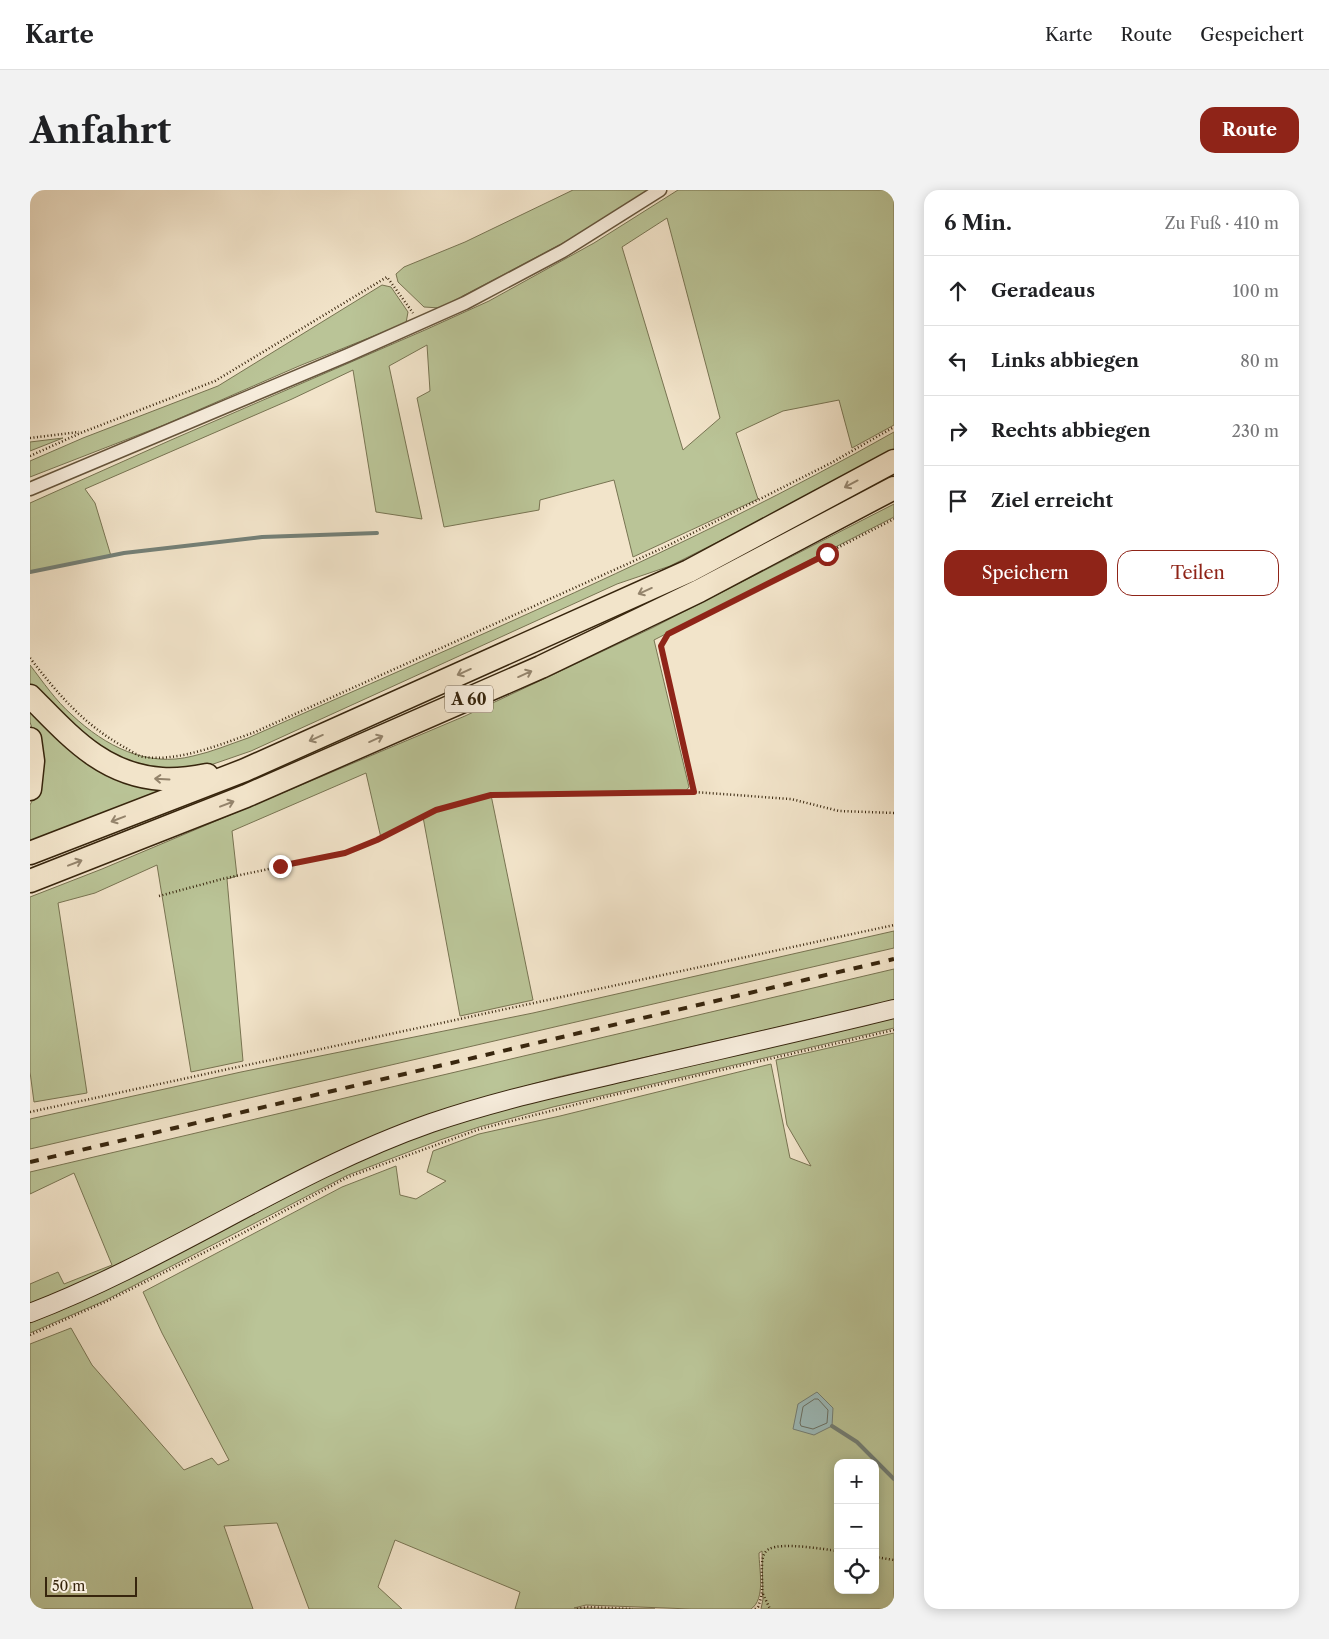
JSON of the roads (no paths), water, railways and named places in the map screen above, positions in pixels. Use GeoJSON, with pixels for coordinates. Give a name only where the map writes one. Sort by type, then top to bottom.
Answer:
{"type":"FeatureCollection","features":[{"type":"Feature","properties":{"kind":"highway","name":"A 60"},"geometry":{"type":"LineString","coordinates":[[30,853],[245,770],[689,571],[894,462]]}},
{"type":"Feature","properties":{"kind":"highway","name":"A 60"},"geometry":{"type":"LineString","coordinates":[[30,881],[246,796],[541,667],[699,591],[894,488]]}},
{"type":"Feature","properties":{"kind":"highway"},"geometry":{"type":"LineString","coordinates":[[30,696],[74,740],[94,756],[110,766],[130,773],[162,779],[182,779],[245,770]]}},
{"type":"Feature","properties":{"kind":"highway"},"geometry":{"type":"LineString","coordinates":[[30,738],[33,761],[30,789]]}},
{"type":"Feature","properties":{"kind":"main road"},"geometry":{"type":"LineString","coordinates":[[30,1313],[89,1289],[160,1254],[344,1158],[431,1124],[538,1091],[894,1009]]}},
{"type":"Feature","properties":{"kind":"street"},"geometry":{"type":"LineString","coordinates":[[30,489],[420,324],[465,303],[563,251],[660,190]]}},
{"type":"Feature","properties":{"kind":"water"},"geometry":{"type":"Polygon","coordinates":[[[817,1392],[833,1408],[832,1426],[814,1435],[793,1429],[798,1404],[817,1392]]]}},
{"type":"Feature","properties":{"kind":"waterway"},"geometry":{"type":"LineString","coordinates":[[30,572],[124,553],[262,537],[377,533]]}},
{"type":"Feature","properties":{"kind":"waterway"},"geometry":{"type":"LineString","coordinates":[[832,1426],[857,1442],[894,1479]]}},
{"type":"Feature","properties":{"kind":"railway"},"geometry":{"type":"LineString","coordinates":[[30,1162],[894,959]]}}]}
